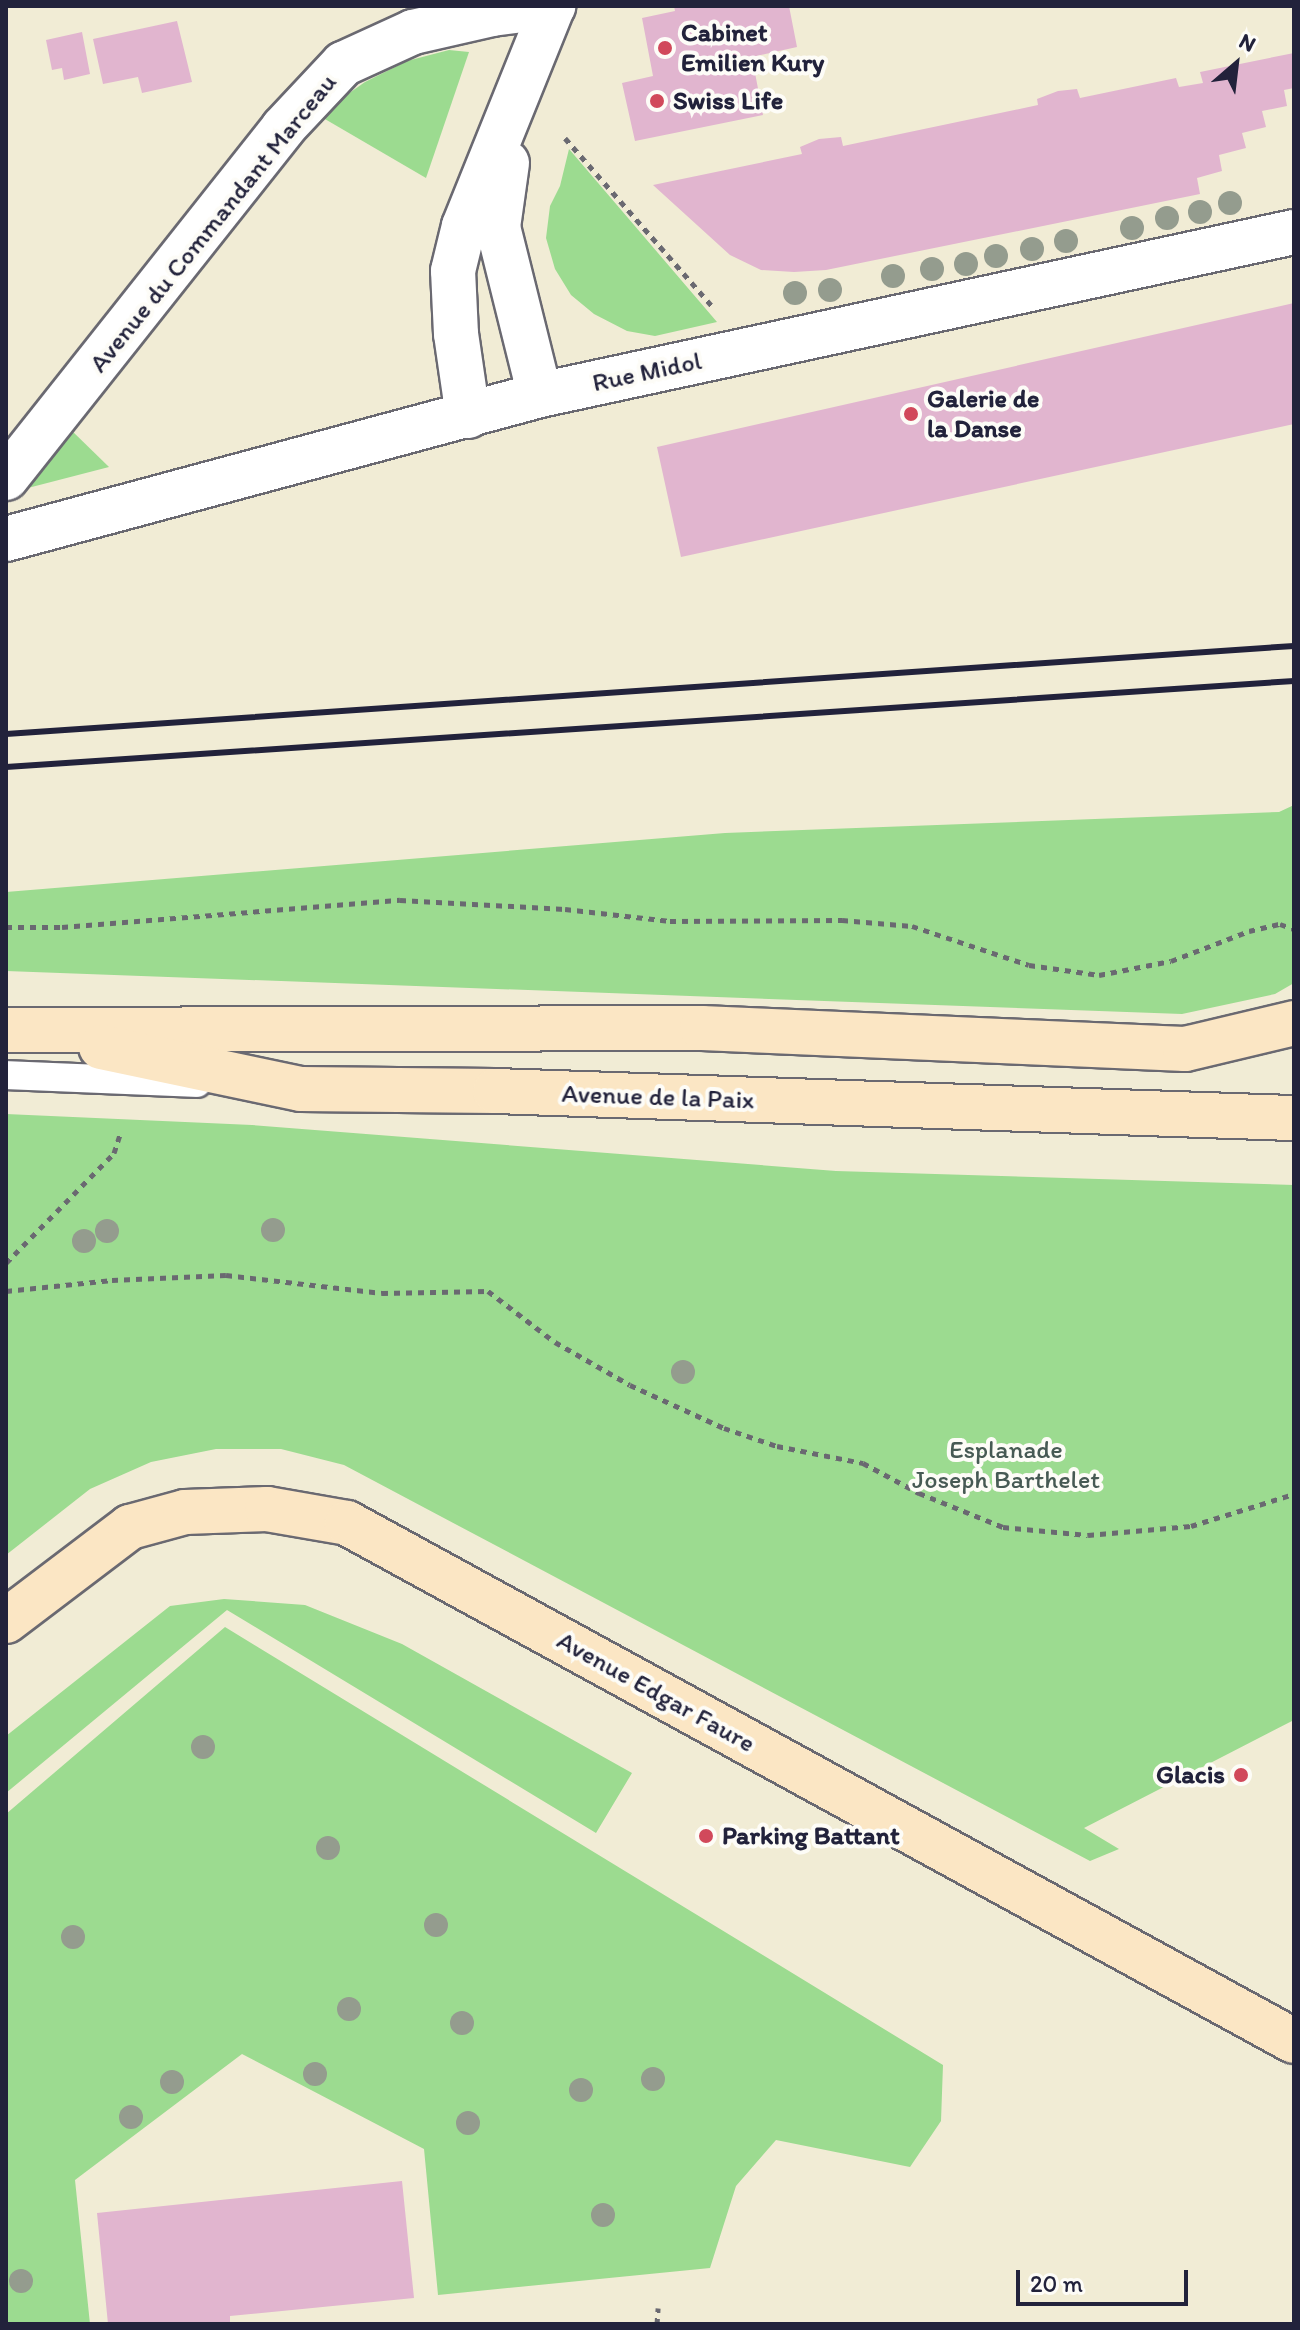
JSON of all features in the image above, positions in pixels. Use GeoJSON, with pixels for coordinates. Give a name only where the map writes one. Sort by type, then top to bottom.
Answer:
{"type":"FeatureCollection","features":[{"type":"Feature","properties":{"kind":"main road","name":"Avenue de la Paix"},"geometry":{"type":"LineString","coordinates":[[17,1030],[702,1028],[1185,1049],[1294,1023]]}},
{"type":"Feature","properties":{"kind":"main road","name":"Avenue de la Paix"},"geometry":{"type":"LineString","coordinates":[[17,1030],[280,1087],[1294,1118]]}},
{"type":"Feature","properties":{"kind":"main road","name":"Avenue Edgar Faure"},"geometry":{"type":"LineString","coordinates":[[6,1621],[130,1527],[185,1512],[267,1509],[347,1523],[1294,2041]]}},
{"type":"Feature","properties":{"kind":"street","name":"Avenue du Commandant Marceau"},"geometry":{"type":"LineString","coordinates":[[6,478],[283,128],[343,64],[413,32],[492,14],[553,6],[464,226],[453,271],[456,334],[468,416]]}},
{"type":"Feature","properties":{"kind":"street","name":"Avenue du Commandant Marceau"},"geometry":{"type":"LineString","coordinates":[[514,102],[498,227],[540,395]]}},
{"type":"Feature","properties":{"kind":"street","name":"Rue Midol"},"geometry":{"type":"LineString","coordinates":[[6,539],[540,395],[1294,232]]}},
{"type":"Feature","properties":{"kind":"lane"},"geometry":{"type":"LineString","coordinates":[[6,1075],[280,1087]]}},
{"type":"Feature","properties":{"kind":"path"},"geometry":{"type":"LineString","coordinates":[[565,138],[713,307]]}},
{"type":"Feature","properties":{"kind":"path"},"geometry":{"type":"LineString","coordinates":[[6,927],[62,927],[400,900],[565,909],[670,921],[842,920],[912,926],[1029,965],[1099,975],[1171,961],[1249,931],[1280,924],[1294,929]]}},
{"type":"Feature","properties":{"kind":"path"},"geometry":{"type":"LineString","coordinates":[[6,1263],[114,1153],[120,1134]]}},
{"type":"Feature","properties":{"kind":"path"},"geometry":{"type":"LineString","coordinates":[[6,1291],[112,1280],[226,1275],[382,1293],[488,1291],[555,1342],[630,1385],[737,1432],[777,1446],[863,1463],[919,1493],[1003,1527],[1088,1535],[1191,1526],[1294,1494]]}},
{"type":"Feature","properties":{"kind":"path"},"geometry":{"type":"LineString","coordinates":[[657,2324],[658,2308]]}},
{"type":"Feature","properties":{"kind":"green space"},"geometry":{"type":"Polygon","coordinates":[[[449,50],[469,52],[426,178],[318,115],[365,82],[407,61],[449,50]]]}},
{"type":"Feature","properties":{"kind":"green space"},"geometry":{"type":"Polygon","coordinates":[[[569,149],[717,322],[655,336],[627,331],[594,314],[571,295],[555,269],[546,238],[550,206],[560,186],[569,149]]]}},
{"type":"Feature","properties":{"kind":"green space"},"geometry":{"type":"Polygon","coordinates":[[[69,428],[109,467],[24,489],[69,428]]]}},
{"type":"Feature","properties":{"kind":"green space"},"geometry":{"type":"Polygon","coordinates":[[[1294,805],[1294,983],[1275,994],[1182,1014],[6,971],[6,892],[725,833],[1279,812],[1294,805]]]}},
{"type":"Feature","properties":{"kind":"green space","name":"Esplanade Joseph Barthelet"},"geometry":{"type":"Polygon","coordinates":[[[6,1114],[252,1125],[836,1171],[1294,1185],[1294,1720],[1084,1828],[1119,1849],[1090,1861],[344,1465],[281,1449],[216,1449],[151,1462],[90,1489],[6,1555],[6,1114]]]}},
{"type":"Feature","properties":{"kind":"green space"},"geometry":{"type":"Polygon","coordinates":[[[224,1599],[305,1605],[402,1644],[632,1773],[596,1833],[227,1610],[6,1793],[6,1736],[170,1606],[224,1599]]]}},
{"type":"Feature","properties":{"kind":"green space"},"geometry":{"type":"Polygon","coordinates":[[[225,1627],[943,2065],[941,2121],[910,2167],[776,2140],[736,2186],[710,2268],[438,2295],[424,2149],[242,2054],[75,2180],[90,2324],[6,2324],[6,1814],[225,1627]]]}},
{"type":"Feature","properties":{"kind":"building"},"geometry":{"type":"Polygon","coordinates":[[[674,6],[789,6],[797,47],[752,57],[763,115],[635,141],[622,83],[653,76],[642,18],[675,11],[674,6]]]}},
{"type":"Feature","properties":{"kind":"building"},"geometry":{"type":"Polygon","coordinates":[[[177,21],[192,82],[142,93],[138,77],[103,84],[93,39],[177,21]]]}},
{"type":"Feature","properties":{"kind":"building"},"geometry":{"type":"Polygon","coordinates":[[[82,32],[90,74],[64,80],[62,68],[52,70],[46,40],[82,32]]]}},
{"type":"Feature","properties":{"kind":"building"},"geometry":{"type":"Polygon","coordinates":[[[1294,53],[1294,88],[1284,90],[1287,106],[1262,111],[1266,127],[1242,133],[1246,148],[1219,155],[1222,171],[1197,178],[1200,194],[826,270],[794,272],[761,270],[730,255],[653,185],[802,154],[800,147],[819,139],[841,137],[843,146],[1038,105],[1037,99],[1058,91],[1077,89],[1080,98],[1176,78],[1179,87],[1203,83],[1200,72],[1294,53]]]}},
{"type":"Feature","properties":{"kind":"building"},"geometry":{"type":"Polygon","coordinates":[[[1294,303],[1294,424],[681,557],[657,447],[1294,303]]]}},
{"type":"Feature","properties":{"kind":"building"},"geometry":{"type":"Polygon","coordinates":[[[402,2181],[414,2298],[230,2316],[230,2324],[108,2324],[97,2213],[402,2181]]]}},
{"type":"Feature","properties":{"kind":"railway"},"geometry":{"type":"LineString","coordinates":[[6,734],[1294,646]]}},
{"type":"Feature","properties":{"kind":"railway"},"geometry":{"type":"LineString","coordinates":[[6,767],[1294,681]]}},
{"type":"Feature","properties":{"kind":"place","name":"Cabinet Emilien Kury"},"geometry":{"type":"Point","coordinates":[665,48]}},
{"type":"Feature","properties":{"kind":"place","name":"Swiss Life"},"geometry":{"type":"Point","coordinates":[657,101]}},
{"type":"Feature","properties":{"kind":"place","name":"Galerie de la Danse"},"geometry":{"type":"Point","coordinates":[911,414]}},
{"type":"Feature","properties":{"kind":"place","name":"Glacis"},"geometry":{"type":"Point","coordinates":[1241,1775]}},
{"type":"Feature","properties":{"kind":"place","name":"Parking Battant"},"geometry":{"type":"Point","coordinates":[706,1836]}}]}
